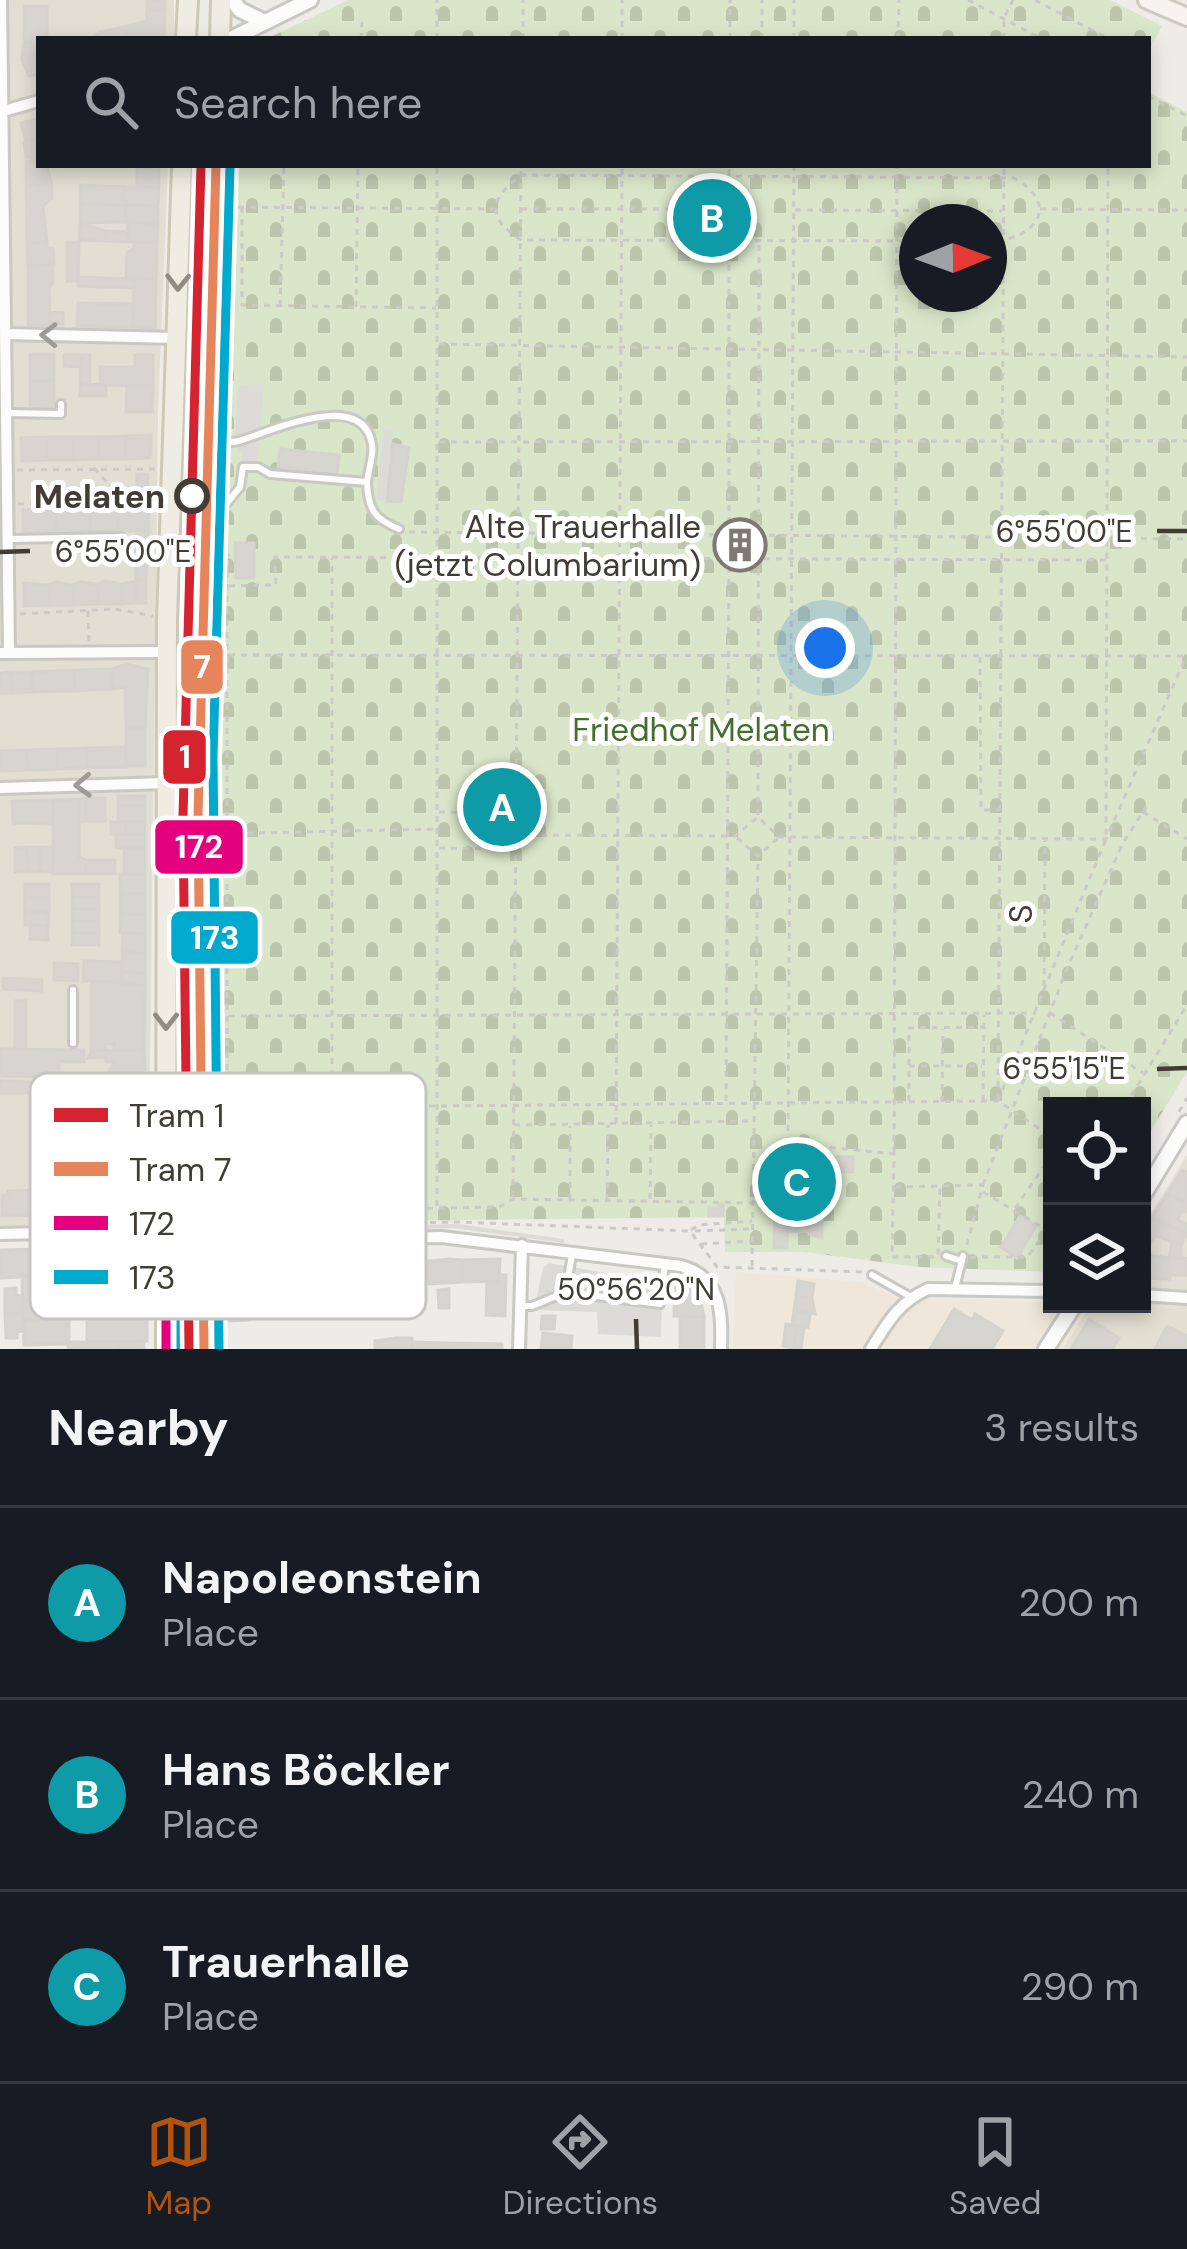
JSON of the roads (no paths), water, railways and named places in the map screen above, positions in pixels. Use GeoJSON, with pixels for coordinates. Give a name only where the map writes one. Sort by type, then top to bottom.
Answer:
{"type":"FeatureCollection","features":[{"type":"Feature","properties":{"kind":"main road"},"geometry":{"type":"LineString","coordinates":[[186,36],[188,0]]}},
{"type":"Feature","properties":{"kind":"main road"},"geometry":{"type":"LineString","coordinates":[[220,36],[221,0]]}},
{"type":"Feature","properties":{"kind":"main road"},"geometry":{"type":"LineString","coordinates":[[1147,0],[1187,17]]}},
{"type":"Feature","properties":{"kind":"main road"},"geometry":{"type":"LineString","coordinates":[[166,1073],[167,621],[182,168]]}},
{"type":"Feature","properties":{"kind":"main road"},"geometry":{"type":"LineString","coordinates":[[199,1073],[197,834],[215,168]]}},
{"type":"Feature","properties":{"kind":"main road"},"geometry":{"type":"LineString","coordinates":[[203,1319],[204,1349]]}},
{"type":"Feature","properties":{"kind":"street"},"geometry":{"type":"LineString","coordinates":[[2,0],[12,616],[5,653],[167,652]]}},
{"type":"Feature","properties":{"kind":"street"},"geometry":{"type":"LineString","coordinates":[[232,0],[240,10],[265,22]]}},
{"type":"Feature","properties":{"kind":"street"},"geometry":{"type":"LineString","coordinates":[[237,36],[310,0]]}},
{"type":"Feature","properties":{"kind":"street"},"geometry":{"type":"LineString","coordinates":[[2,112],[36,102]]}},
{"type":"Feature","properties":{"kind":"street"},"geometry":{"type":"LineString","coordinates":[[4,339],[176,338]]}},
{"type":"Feature","properties":{"kind":"street"},"geometry":{"type":"LineString","coordinates":[[0,788],[167,783]]}},
{"type":"Feature","properties":{"kind":"street"},"geometry":{"type":"LineString","coordinates":[[1151,1182],[1187,1124]]}},
{"type":"Feature","properties":{"kind":"street"},"geometry":{"type":"LineString","coordinates":[[0,1234],[30,1233]]}},
{"type":"Feature","properties":{"kind":"street"},"geometry":{"type":"LineString","coordinates":[[426,1237],[665,1264],[701,1274],[719,1302],[721,1349]]}},
{"type":"Feature","properties":{"kind":"street"},"geometry":{"type":"LineString","coordinates":[[519,1349],[522,1245]]}},
{"type":"Feature","properties":{"kind":"street"},"geometry":{"type":"LineString","coordinates":[[871,1349],[893,1314],[911,1297],[932,1288],[1043,1291]]}},
{"type":"Feature","properties":{"kind":"street"},"geometry":{"type":"LineString","coordinates":[[1151,1296],[1187,1298]]}},
{"type":"Feature","properties":{"kind":"street"},"geometry":{"type":"LineString","coordinates":[[1046,1349],[1069,1313]]}},
{"type":"Feature","properties":{"kind":"lane"},"geometry":{"type":"LineString","coordinates":[[8,413],[61,414],[62,404]]}},
{"type":"Feature","properties":{"kind":"lane"},"geometry":{"type":"LineString","coordinates":[[206,442],[236,442],[277,427],[343,415],[362,425],[372,443],[368,506],[380,521],[398,529]]}},
{"type":"Feature","properties":{"kind":"lane"},"geometry":{"type":"LineString","coordinates":[[205,507],[227,503],[240,487],[243,467],[367,482]]}},
{"type":"Feature","properties":{"kind":"lane"},"geometry":{"type":"LineString","coordinates":[[10,538],[122,537]]}},
{"type":"Feature","properties":{"kind":"lane"},"geometry":{"type":"LineString","coordinates":[[73,991],[73,1043]]}},
{"type":"Feature","properties":{"kind":"lane"},"geometry":{"type":"LineString","coordinates":[[566,1292],[572,1252]]}},
{"type":"Feature","properties":{"kind":"lane"},"geometry":{"type":"LineString","coordinates":[[946,1256],[962,1259],[955,1288]]}},
{"type":"Feature","properties":{"kind":"lane"},"geometry":{"type":"LineString","coordinates":[[520,1306],[566,1292],[660,1304],[665,1264]]}},
{"type":"Feature","properties":{"kind":"lane"},"geometry":{"type":"LineString","coordinates":[[872,1275],[911,1297]]}},
{"type":"Feature","properties":{"kind":"tram line","name":"1"},"geometry":{"type":"LineString","coordinates":[[186,1073],[183,816],[201,168]]}},
{"type":"Feature","properties":{"kind":"tram line","name":"7"},"geometry":{"type":"LineString","coordinates":[[201,1073],[198,816],[216,168]]}},
{"type":"Feature","properties":{"kind":"tram line","name":"1"},"geometry":{"type":"LineString","coordinates":[[189,1319],[189,1349]]}},
{"type":"Feature","properties":{"kind":"tram line","name":"7"},"geometry":{"type":"LineString","coordinates":[[204,1319],[204,1349]]}},
{"type":"Feature","properties":{"kind":"place","name":"Hans Böckler"},"geometry":{"type":"Point","coordinates":[712,218]}},
{"type":"Feature","properties":{"kind":"place","name":"Melaten"},"geometry":{"type":"Point","coordinates":[192,496]}},
{"type":"Feature","properties":{"kind":"place","name":"Alte Trauerhalle (jetzt Columbarium)"},"geometry":{"type":"Point","coordinates":[740,545]}},
{"type":"Feature","properties":{"kind":"place","name":"Napoleonstein"},"geometry":{"type":"Point","coordinates":[502,807]}},
{"type":"Feature","properties":{"kind":"place","name":"Trauerhalle"},"geometry":{"type":"Point","coordinates":[797,1182]}},
{"type":"Feature","properties":{"kind":"park label","name":"Friedhof Melaten"},"geometry":{"type":"Point","coordinates":[701,729]}}]}
